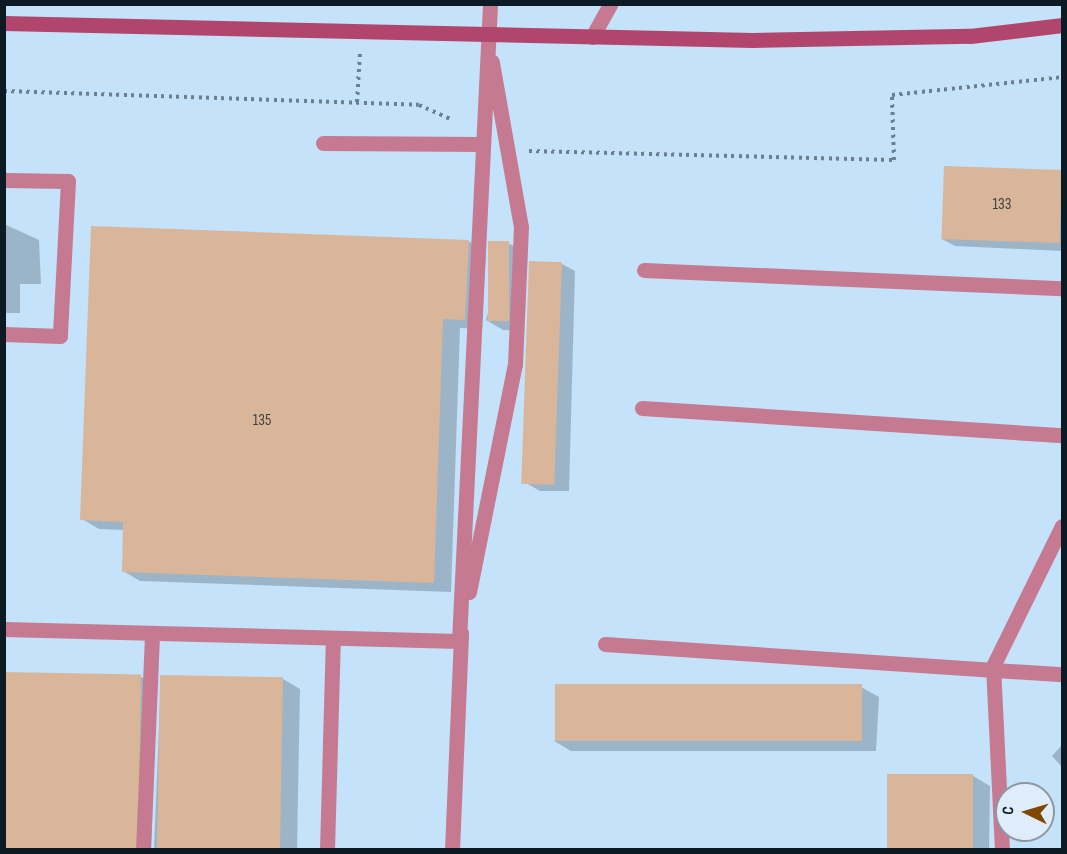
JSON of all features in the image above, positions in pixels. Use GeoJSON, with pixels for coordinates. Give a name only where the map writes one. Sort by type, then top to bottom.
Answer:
{"type":"FeatureCollection","features":[{"type":"Feature","properties":{"kind":"main road"},"geometry":{"type":"LineString","coordinates":[[4,23],[592,37],[970,36],[1062,25]]}},
{"type":"Feature","properties":{"kind":"lane"},"geometry":{"type":"LineString","coordinates":[[452,849],[459,642],[490,4]]}},
{"type":"Feature","properties":{"kind":"lane"},"geometry":{"type":"LineString","coordinates":[[592,37],[610,4]]}},
{"type":"Feature","properties":{"kind":"lane"},"geometry":{"type":"LineString","coordinates":[[459,642],[515,364],[521,227],[487,33]]}},
{"type":"Feature","properties":{"kind":"lane"},"geometry":{"type":"LineString","coordinates":[[323,143],[483,138]]}},
{"type":"Feature","properties":{"kind":"lane"},"geometry":{"type":"LineString","coordinates":[[4,180],[68,181],[60,336],[4,334]]}},
{"type":"Feature","properties":{"kind":"lane"},"geometry":{"type":"LineString","coordinates":[[644,270],[1062,288]]}},
{"type":"Feature","properties":{"kind":"lane"},"geometry":{"type":"LineString","coordinates":[[642,408],[1062,435]]}},
{"type":"Feature","properties":{"kind":"lane"},"geometry":{"type":"LineString","coordinates":[[1002,849],[993,666],[1062,526]]}},
{"type":"Feature","properties":{"kind":"lane"},"geometry":{"type":"LineString","coordinates":[[4,629],[459,642]]}},
{"type":"Feature","properties":{"kind":"lane"},"geometry":{"type":"LineString","coordinates":[[143,849],[152,633]]}},
{"type":"Feature","properties":{"kind":"lane"},"geometry":{"type":"LineString","coordinates":[[327,849],[333,638]]}},
{"type":"Feature","properties":{"kind":"lane"},"geometry":{"type":"LineString","coordinates":[[605,644],[993,666],[1062,674]]}},
{"type":"Feature","properties":{"kind":"path"},"geometry":{"type":"LineString","coordinates":[[506,143],[526,151],[894,160],[892,95],[1062,77]]}},
{"type":"Feature","properties":{"kind":"path"},"geometry":{"type":"LineString","coordinates":[[4,91],[419,105],[483,138]]}},
{"type":"Feature","properties":{"kind":"building"},"geometry":{"type":"Polygon","coordinates":[[[944,166],[1062,170],[1059,243],[941,239],[944,166]]]}},
{"type":"Feature","properties":{"kind":"building"},"geometry":{"type":"Polygon","coordinates":[[[91,226],[469,240],[465,320],[443,319],[434,583],[122,572],[123,522],[80,520],[91,226]]]}},
{"type":"Feature","properties":{"kind":"building"},"geometry":{"type":"Polygon","coordinates":[[[488,241],[509,241],[509,321],[488,321],[488,241]]]}},
{"type":"Feature","properties":{"kind":"building"},"geometry":{"type":"Polygon","coordinates":[[[529,261],[562,262],[554,485],[521,484],[529,261]]]}},
{"type":"Feature","properties":{"kind":"building"},"geometry":{"type":"Polygon","coordinates":[[[4,672],[141,674],[138,850],[4,849],[4,672]]]}},
{"type":"Feature","properties":{"kind":"building"},"geometry":{"type":"Polygon","coordinates":[[[160,675],[283,677],[280,850],[157,849],[160,675]]]}},
{"type":"Feature","properties":{"kind":"building"},"geometry":{"type":"Polygon","coordinates":[[[555,684],[862,684],[862,741],[555,741],[555,684]]]}},
{"type":"Feature","properties":{"kind":"building"},"geometry":{"type":"Polygon","coordinates":[[[887,774],[973,774],[973,849],[887,849],[887,774]]]}}]}
